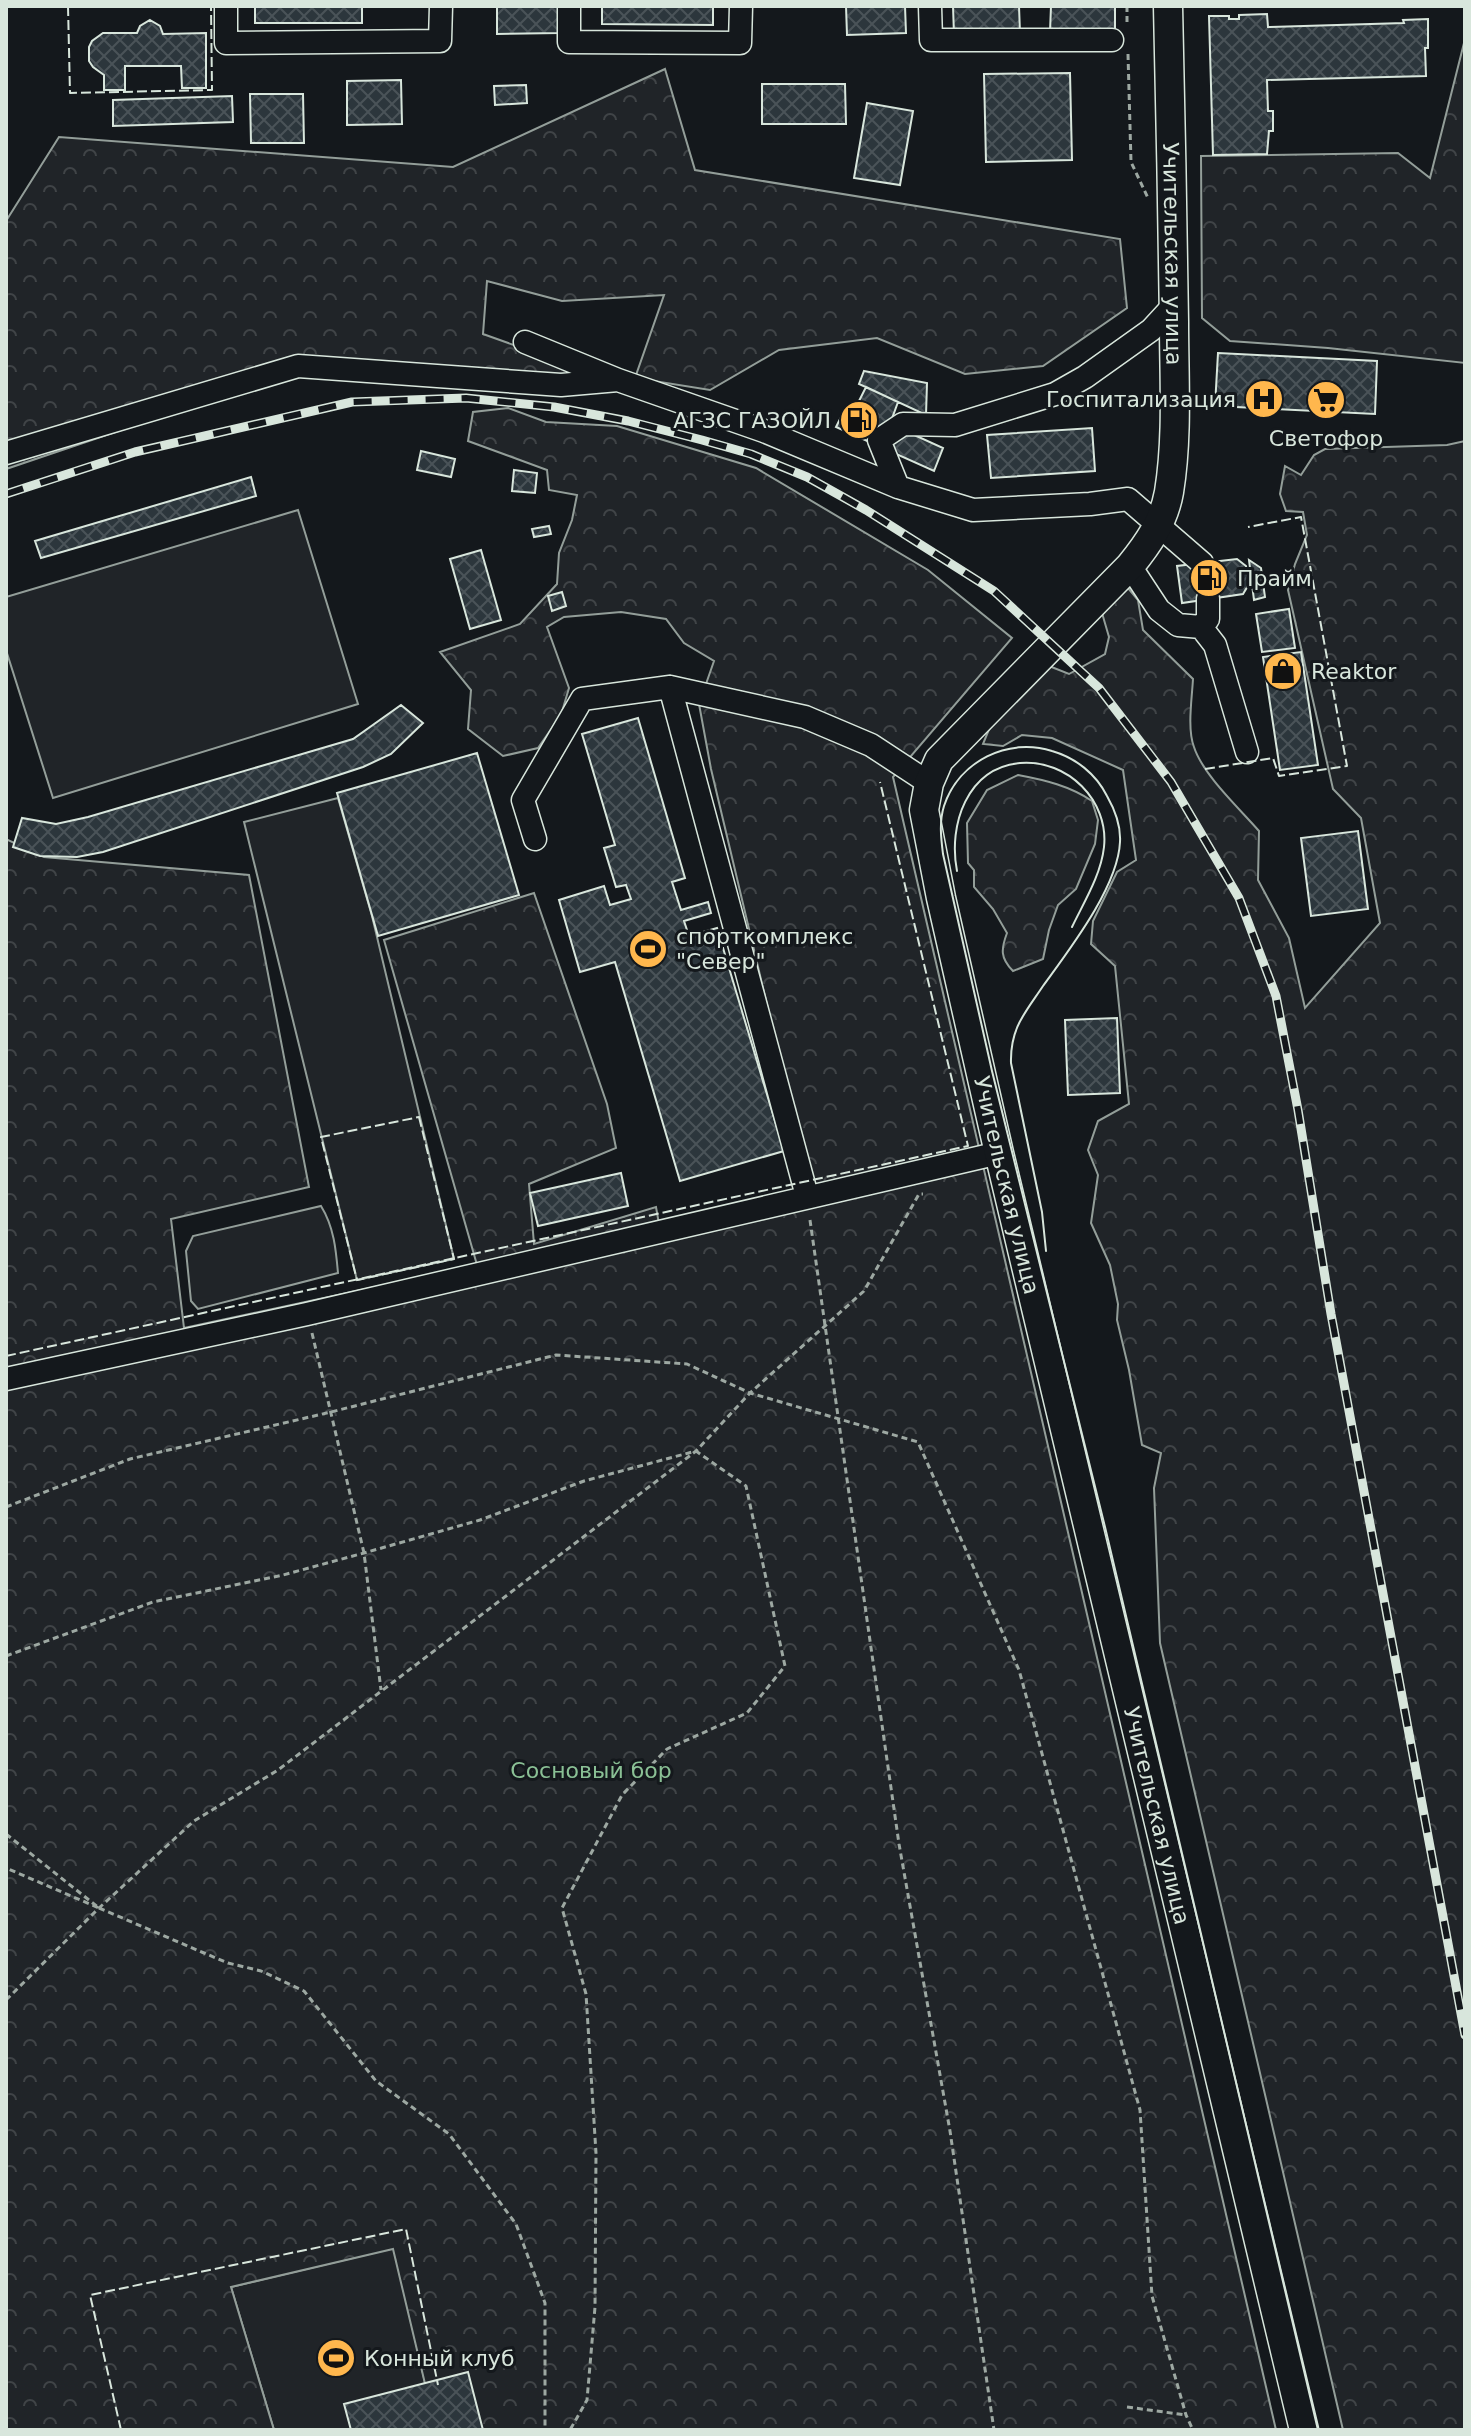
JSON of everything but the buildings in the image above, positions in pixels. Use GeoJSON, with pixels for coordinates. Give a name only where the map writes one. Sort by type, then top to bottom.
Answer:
{"type":"FeatureCollection","features":[{"type":"Feature","properties":{"kind":"main road","name":"Учительская улица"},"geometry":{"type":"LineString","coordinates":[[1168,6],[1174,305],[1172,457],[1168,494],[1159,525],[1130,566],[939,760],[929,783],[924,810],[999,1153],[1304,2430]]}},
{"type":"Feature","properties":{"kind":"lane"},"geometry":{"type":"LineString","coordinates":[[226,6],[226,43],[440,41],[441,6]]}},
{"type":"Feature","properties":{"kind":"lane"},"geometry":{"type":"LineString","coordinates":[[569,6],[569,42],[740,43],[741,6]]}},
{"type":"Feature","properties":{"kind":"lane"},"geometry":{"type":"LineString","coordinates":[[930,6],[931,40],[1123,43]]}},
{"type":"Feature","properties":{"kind":"lane"},"geometry":{"type":"LineString","coordinates":[[898,487],[879,440],[903,424],[955,425],[1055,394],[1085,377],[1151,330],[1174,305]]}},
{"type":"Feature","properties":{"kind":"lane"},"geometry":{"type":"LineString","coordinates":[[525,342],[618,380],[764,431],[898,487],[973,510],[1128,499],[1202,563]]}},
{"type":"Feature","properties":{"kind":"lane"},"geometry":{"type":"LineString","coordinates":[[6,453],[298,366],[561,385],[618,380]]}},
{"type":"Feature","properties":{"kind":"lane"},"geometry":{"type":"LineString","coordinates":[[1130,566],[1159,610],[1178,625],[1201,627],[1215,645],[1247,752]]}},
{"type":"Feature","properties":{"kind":"lane"},"geometry":{"type":"LineString","coordinates":[[1201,627],[1208,619],[1208,599]]}},
{"type":"Feature","properties":{"kind":"lane"},"geometry":{"type":"LineString","coordinates":[[535,839],[523,800],[582,699],[670,687],[805,717],[871,745],[929,783]]}},
{"type":"Feature","properties":{"kind":"lane"},"geometry":{"type":"LineString","coordinates":[[670,687],[807,1196]]}},
{"type":"Feature","properties":{"kind":"lane"},"geometry":{"type":"LineString","coordinates":[[6,1379],[307,1314],[999,1153]]}},
{"type":"Feature","properties":{"kind":"path"},"geometry":{"type":"LineString","coordinates":[[1127,6],[1123,43],[1131,162],[1148,199]]}},
{"type":"Feature","properties":{"kind":"path"},"geometry":{"type":"LineString","coordinates":[[6,2000],[99,1908],[194,1821],[278,1770],[696,1451],[750,1393],[864,1291],[919,1194],[933,1191]]}},
{"type":"Feature","properties":{"kind":"path"},"geometry":{"type":"LineString","coordinates":[[807,1196],[899,1844],[950,2131],[994,2430]]}},
{"type":"Feature","properties":{"kind":"path"},"geometry":{"type":"LineString","coordinates":[[307,1314],[364,1553],[381,1691]]}},
{"type":"Feature","properties":{"kind":"path"},"geometry":{"type":"LineString","coordinates":[[6,1507],[130,1459],[556,1355],[687,1364],[750,1393],[918,1442],[1019,1670],[1140,2110],[1152,2296],[1193,2430]]}},
{"type":"Feature","properties":{"kind":"path"},"geometry":{"type":"LineString","coordinates":[[6,1656],[153,1602],[283,1575],[364,1553],[480,1520],[584,1481],[696,1451],[746,1486],[785,1666],[747,1713],[667,1749],[622,1795],[562,1908],[586,1994],[596,2153],[595,2307],[587,2400],[570,2430]]}},
{"type":"Feature","properties":{"kind":"path"},"geometry":{"type":"LineString","coordinates":[[6,1834],[99,1908]]}},
{"type":"Feature","properties":{"kind":"path"},"geometry":{"type":"LineString","coordinates":[[6,1868],[228,1963],[261,1971],[304,1991],[376,2081],[449,2134],[516,2224],[545,2303],[545,2430]]}},
{"type":"Feature","properties":{"kind":"path"},"geometry":{"type":"LineString","coordinates":[[1127,2407],[1186,2415]]}},
{"type":"Feature","properties":{"kind":"green space"},"geometry":{"type":"Polygon","coordinates":[[[1464,43],[1465,363],[1230,341],[1202,318],[1201,156],[1398,153],[1430,178],[1464,43]]]}},
{"type":"Feature","properties":{"kind":"green space"},"geometry":{"type":"Polygon","coordinates":[[[665,69],[695,170],[1120,239],[1127,308],[1043,366],[965,374],[877,338],[779,350],[710,390],[635,378],[664,295],[562,301],[487,281],[483,334],[589,372],[574,392],[290,373],[6,469],[6,221],[59,137],[453,167],[665,69]]]}},
{"type":"Feature","properties":{"kind":"green space","name":"Сосновый бор"},"geometry":{"type":"Polygon","coordinates":[[[508,408],[546,422],[617,426],[756,468],[928,570],[1012,638],[893,777],[1276,2430],[436,2430],[393,2249],[231,2287],[274,2430],[6,2430],[6,839],[44,857],[249,875],[309,1187],[171,1219],[184,1328],[477,1265],[384,940],[534,893],[607,1104],[616,1148],[529,1184],[534,1244],[656,1207],[659,1224],[811,1190],[711,769],[699,704],[714,661],[684,643],[666,619],[621,612],[564,617],[547,627],[569,688],[561,715],[538,748],[503,756],[468,729],[471,690],[440,652],[520,624],[557,584],[559,553],[572,520],[577,495],[549,490],[547,470],[468,441],[473,412],[508,408]]]}},
{"type":"Feature","properties":{"kind":"green space"},"geometry":{"type":"Polygon","coordinates":[[[1465,441],[1465,2430],[1343,2430],[1160,1643],[1154,1488],[1161,1453],[1142,1445],[1117,1320],[1118,1304],[1110,1265],[1091,1223],[1098,1175],[1088,1150],[1098,1121],[1129,1104],[1115,966],[1091,944],[1093,921],[1117,872],[1136,860],[1123,770],[1052,738],[1022,735],[1003,746],[983,744],[992,722],[1049,666],[1069,674],[1105,654],[1109,637],[1102,613],[1123,582],[1138,600],[1143,630],[1193,679],[1191,731],[1194,747],[1205,769],[1259,831],[1258,880],[1289,938],[1305,1008],[1380,923],[1361,818],[1333,789],[1288,590],[1307,535],[1303,512],[1286,511],[1280,494],[1285,466],[1301,475],[1314,455],[1325,449],[1447,445],[1465,441]]]}},
{"type":"Feature","properties":{"kind":"green space"},"geometry":{"type":"Polygon","coordinates":[[[298,510],[358,704],[53,798],[6,650],[6,597],[298,510]]]}},
{"type":"Feature","properties":{"kind":"green space"},"geometry":{"type":"Polygon","coordinates":[[[1018,775],[1057,784],[1084,796],[1092,801],[1098,820],[1095,844],[1076,889],[1058,905],[1043,959],[1013,971],[1003,953],[1007,933],[993,909],[974,887],[974,870],[968,863],[967,823],[987,790],[1018,775]]]}},
{"type":"Feature","properties":{"kind":"green space"},"geometry":{"type":"Polygon","coordinates":[[[338,798],[372,916],[454,1259],[357,1280],[244,822],[338,798]]]}},
{"type":"Feature","properties":{"kind":"green space"},"geometry":{"type":"Polygon","coordinates":[[[321,1206],[332,1230],[338,1273],[198,1309],[191,1301],[186,1251],[193,1236],[321,1206]]]}},
{"type":"Feature","properties":{"kind":"green space","name":"Конный клуб"},"geometry":{"type":"Polygon","coordinates":[[[394,2248],[436,2430],[274,2430],[231,2287],[394,2248]]]}},
{"type":"Feature","properties":{"kind":"tunnel"},"geometry":{"type":"LineString","coordinates":[[1202,563],[1208,599]]}},
{"type":"Feature","properties":{"kind":"tram line"},"geometry":{"type":"LineString","coordinates":[[1046,1251],[1042,1212],[1011,1051],[1016,1030],[1025,1013],[1102,898],[1117,860],[1120,836],[1110,801],[1084,768],[1052,751],[1019,747],[987,756],[961,776],[951,790],[941,818],[943,854],[992,1071],[1105,1527],[1318,2430]]}},
{"type":"Feature","properties":{"kind":"tram line"},"geometry":{"type":"LineString","coordinates":[[957,871],[955,853],[959,818],[974,787],[1002,767],[1020,763],[1054,768],[1082,786],[1100,814],[1104,830],[1099,868],[1072,927]]}},
{"type":"Feature","properties":{"kind":"railway"},"geometry":{"type":"LineString","coordinates":[[6,494],[135,452],[352,402],[466,398],[554,407],[628,421],[702,440],[751,454],[807,477],[866,510],[994,591],[1099,688],[1171,782],[1239,898],[1276,996],[1331,1314],[1465,2035]]}},
{"type":"Feature","properties":{"kind":"fence"},"geometry":{"type":"LineString","coordinates":[[68,6],[70,93],[212,90],[211,6]]}},
{"type":"Feature","properties":{"kind":"fence"},"geometry":{"type":"LineString","coordinates":[[1205,769],[1273,758],[1279,776],[1347,766],[1301,517],[1248,527]]}},
{"type":"Feature","properties":{"kind":"fence"},"geometry":{"type":"LineString","coordinates":[[6,1356],[968,1146],[880,782]]}},
{"type":"Feature","properties":{"kind":"fence"},"geometry":{"type":"LineString","coordinates":[[419,1117],[454,1259],[357,1280],[321,1137],[419,1117]]}},
{"type":"Feature","properties":{"kind":"fence"},"geometry":{"type":"LineString","coordinates":[[121,2430],[90,2295],[406,2229],[438,2385]]}},
{"type":"Feature","properties":{"kind":"place","name":"Госпитализация"},"geometry":{"type":"Point","coordinates":[1264,399]}},
{"type":"Feature","properties":{"kind":"place","name":"Светофор"},"geometry":{"type":"Point","coordinates":[1326,400]}},
{"type":"Feature","properties":{"kind":"place","name":"АГЗС ГАЗОЙЛ"},"geometry":{"type":"Point","coordinates":[859,420]}},
{"type":"Feature","properties":{"kind":"place","name":"Прайм"},"geometry":{"type":"Point","coordinates":[1209,578]}},
{"type":"Feature","properties":{"kind":"place","name":"Reaktor"},"geometry":{"type":"Point","coordinates":[1283,671]}},
{"type":"Feature","properties":{"kind":"place","name":"спорткомплекс \"Север\""},"geometry":{"type":"Point","coordinates":[648,949]}},
{"type":"Feature","properties":{"kind":"place","name":"Конный клуб"},"geometry":{"type":"Point","coordinates":[336,2358]}}]}
